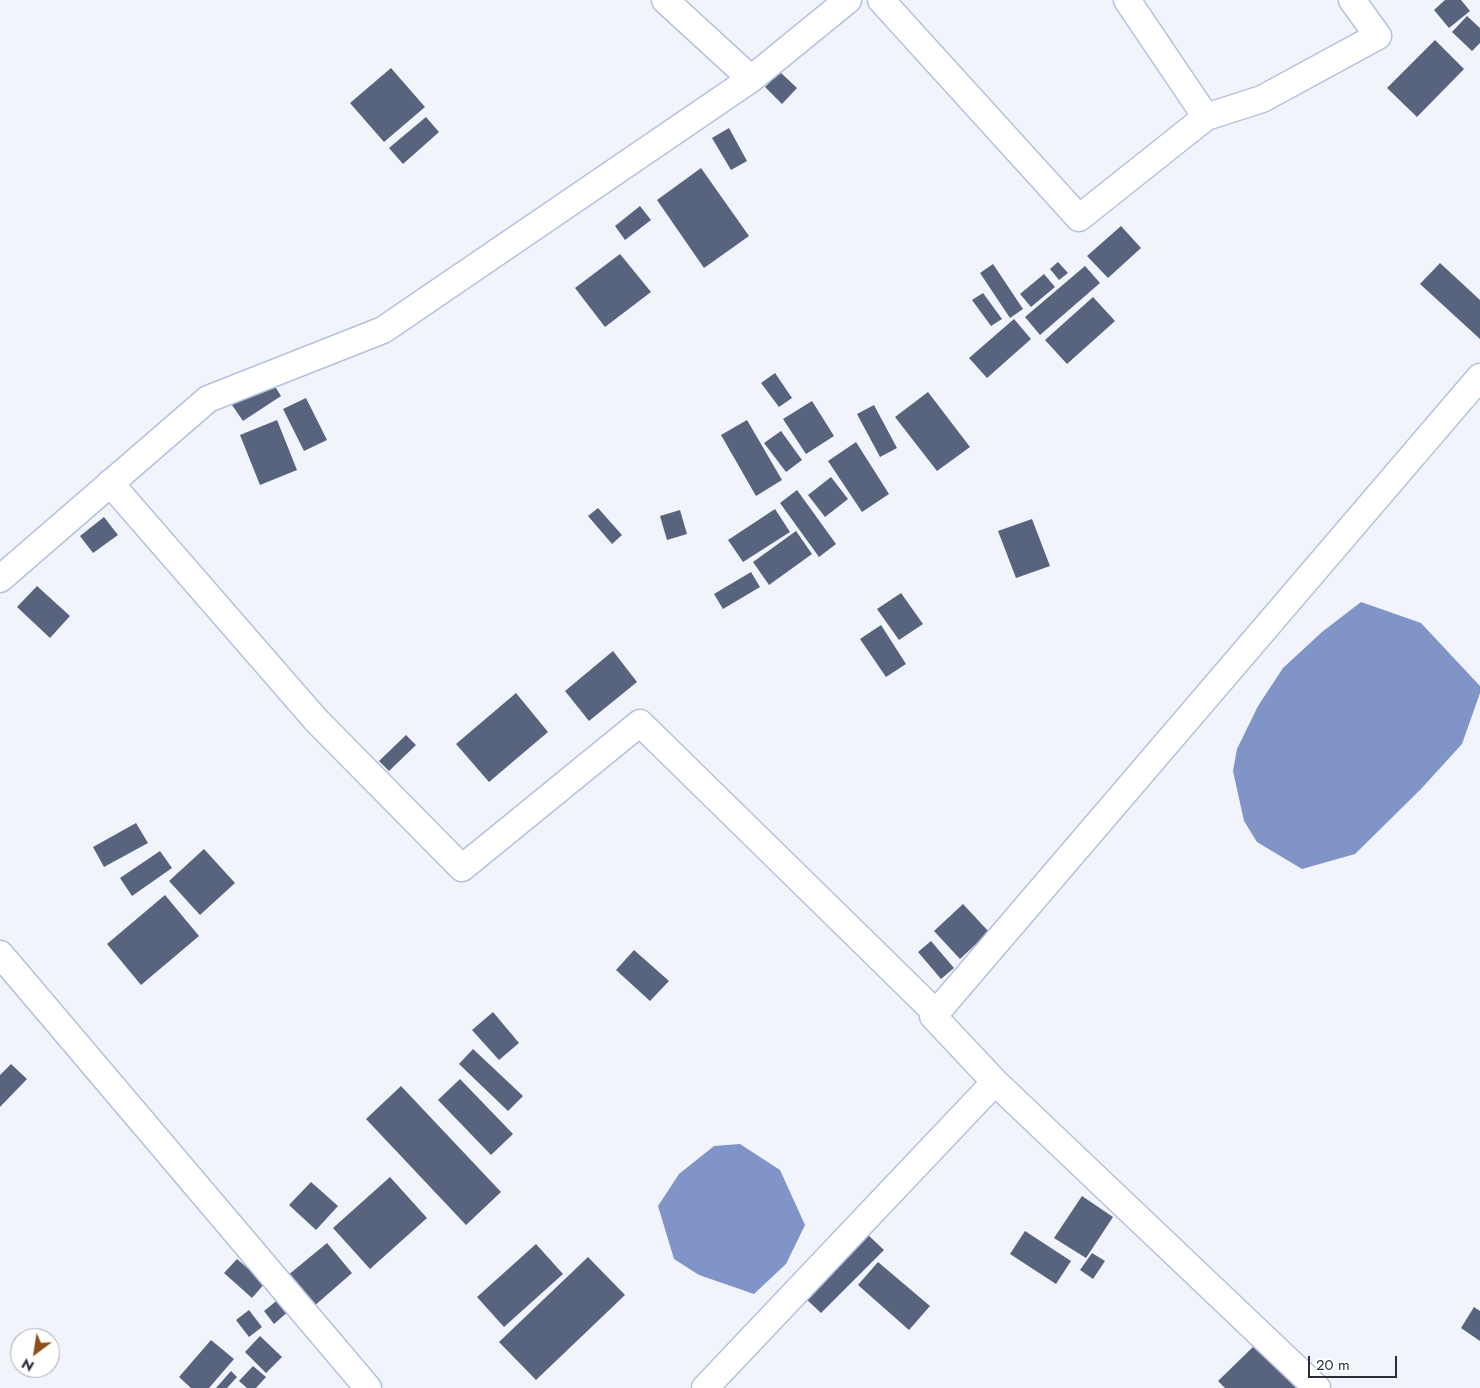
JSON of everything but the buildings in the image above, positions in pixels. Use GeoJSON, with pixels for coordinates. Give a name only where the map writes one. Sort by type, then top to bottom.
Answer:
{"type":"FeatureCollection","features":[{"type":"Feature","properties":{"kind":"street"},"geometry":{"type":"LineString","coordinates":[[665,0],[751,79]]}},
{"type":"Feature","properties":{"kind":"street"},"geometry":{"type":"LineString","coordinates":[[0,579],[208,399],[383,330],[751,79],[848,0]]}},
{"type":"Feature","properties":{"kind":"street"},"geometry":{"type":"LineString","coordinates":[[881,0],[1079,218],[1206,116],[1262,99],[1378,36],[1352,0]]}},
{"type":"Feature","properties":{"kind":"street"},"geometry":{"type":"LineString","coordinates":[[1127,0],[1206,116]]}},
{"type":"Feature","properties":{"kind":"street"},"geometry":{"type":"LineString","coordinates":[[1317,1388],[994,1082],[933,1016],[1480,376]]}},
{"type":"Feature","properties":{"kind":"street"},"geometry":{"type":"LineString","coordinates":[[110,483],[316,720],[462,868],[640,723],[936,1013]]}},
{"type":"Feature","properties":{"kind":"street"},"geometry":{"type":"LineString","coordinates":[[0,954],[368,1388]]}},
{"type":"Feature","properties":{"kind":"street"},"geometry":{"type":"LineString","coordinates":[[705,1388],[994,1082]]}},
{"type":"Feature","properties":{"kind":"water"},"geometry":{"type":"Polygon","coordinates":[[[1361,602],[1421,623],[1480,686],[1480,693],[1462,744],[1421,789],[1355,854],[1302,869],[1257,842],[1244,821],[1233,771],[1237,749],[1258,706],[1283,668],[1322,632],[1361,602]]]}},
{"type":"Feature","properties":{"kind":"water"},"geometry":{"type":"Polygon","coordinates":[[[740,1144],[780,1170],[805,1225],[786,1264],[754,1294],[699,1275],[674,1259],[658,1206],[679,1174],[714,1146],[740,1144]]]}}]}
